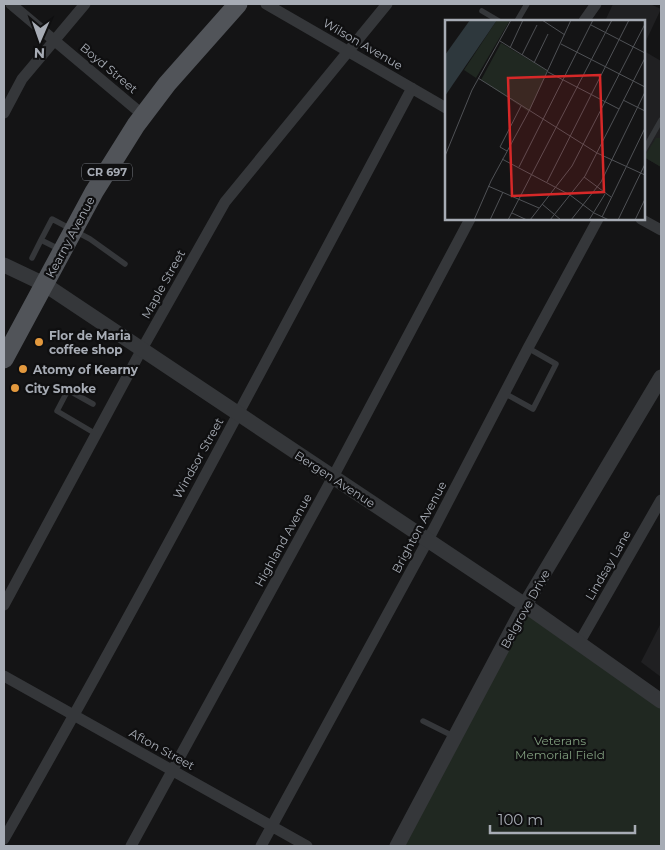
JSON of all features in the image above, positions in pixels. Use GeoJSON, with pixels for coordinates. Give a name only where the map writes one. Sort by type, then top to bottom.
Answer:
{"type":"FeatureCollection","features":[{"type":"Feature","properties":{"kind":"main road","name":"Kearny Avenue"},"geometry":{"type":"LineString","coordinates":[[4,359],[94,192],[143,115],[167,84],[238,4]]}},
{"type":"Feature","properties":{"kind":"street","name":"Boyd Street"},"geometry":{"type":"LineString","coordinates":[[12,4],[143,115]]}},
{"type":"Feature","properties":{"kind":"street"},"geometry":{"type":"LineString","coordinates":[[4,113],[22,79],[85,4]]}},
{"type":"Feature","properties":{"kind":"street","name":"Wilson Avenue"},"geometry":{"type":"LineString","coordinates":[[266,4],[445,107]]}},
{"type":"Feature","properties":{"kind":"street","name":"Maple Street"},"geometry":{"type":"LineString","coordinates":[[4,605],[142,349],[225,202],[387,4]]}},
{"type":"Feature","properties":{"kind":"street"},"geometry":{"type":"LineString","coordinates":[[585,20],[596,4]]}},
{"type":"Feature","properties":{"kind":"street","name":"Windsor Street"},"geometry":{"type":"LineString","coordinates":[[4,839],[74,716],[238,415],[412,88]]}},
{"type":"Feature","properties":{"kind":"street","name":"Highland Avenue"},"geometry":{"type":"LineString","coordinates":[[131,846],[333,477],[469,220]]}},
{"type":"Feature","properties":{"kind":"street","name":"Brighton Avenue"},"geometry":{"type":"LineString","coordinates":[[261,846],[428,540],[504,393],[597,220]]}},
{"type":"Feature","properties":{"kind":"street"},"geometry":{"type":"LineString","coordinates":[[643,220],[661,230]]}},
{"type":"Feature","properties":{"kind":"street","name":"Bergen Avenue"},"geometry":{"type":"LineString","coordinates":[[4,265],[44,284],[142,349],[238,415],[525,605],[661,701]]}},
{"type":"Feature","properties":{"kind":"street","name":"Belgrove Drive"},"geometry":{"type":"LineString","coordinates":[[397,846],[525,605],[661,377]]}},
{"type":"Feature","properties":{"kind":"street","name":"Lindsay Lane"},"geometry":{"type":"LineString","coordinates":[[579,643],[661,500]]}},
{"type":"Feature","properties":{"kind":"street","name":"Afton Street"},"geometry":{"type":"LineString","coordinates":[[4,676],[308,846]]}},
{"type":"Feature","properties":{"kind":"lane"},"geometry":{"type":"LineString","coordinates":[[518,20],[527,4]]}},
{"type":"Feature","properties":{"kind":"lane"},"geometry":{"type":"LineString","coordinates":[[482,11],[497,20]]}},
{"type":"Feature","properties":{"kind":"lane"},"geometry":{"type":"LineString","coordinates":[[645,148],[661,120]]}},
{"type":"Feature","properties":{"kind":"lane"},"geometry":{"type":"LineString","coordinates":[[32,258],[52,219],[90,239],[124,264]]}},
{"type":"Feature","properties":{"kind":"lane"},"geometry":{"type":"LineString","coordinates":[[41,240],[62,251]]}},
{"type":"Feature","properties":{"kind":"lane"},"geometry":{"type":"LineString","coordinates":[[504,393],[533,409],[556,364],[528,348]]}},
{"type":"Feature","properties":{"kind":"lane"},"geometry":{"type":"LineString","coordinates":[[93,404],[68,390],[57,411],[96,434]]}},
{"type":"Feature","properties":{"kind":"lane"},"geometry":{"type":"LineString","coordinates":[[423,721],[455,737]]}},
{"type":"Feature","properties":{"kind":"shaded area"},"geometry":{"type":"Polygon","coordinates":[[[613,4],[650,4],[661,9],[645,43],[645,20],[605,20],[613,4]]]}},
{"type":"Feature","properties":{"kind":"shaded area"},"geometry":{"type":"Polygon","coordinates":[[[645,52],[661,61],[661,167],[645,158],[645,52]]]}},
{"type":"Feature","properties":{"kind":"shaded area"},"geometry":{"type":"Polygon","coordinates":[[[661,623],[661,677],[641,662],[661,623]]]}},
{"type":"Feature","properties":{"kind":"green space"},"geometry":{"type":"Polygon","coordinates":[[[656,138],[661,138],[661,167],[645,158],[656,138]]]}},
{"type":"Feature","properties":{"kind":"green space","name":"Veterans Memorial Field"},"geometry":{"type":"Polygon","coordinates":[[[526,601],[661,698],[661,846],[399,846],[526,601]]]}},
{"type":"Feature","properties":{"kind":"place","name":"Flor de Maria coffee shop"},"geometry":{"type":"Point","coordinates":[39,342]}},
{"type":"Feature","properties":{"kind":"place","name":"Atomy of Kearny"},"geometry":{"type":"Point","coordinates":[23,369]}},
{"type":"Feature","properties":{"kind":"place","name":"City Smoke"},"geometry":{"type":"Point","coordinates":[15,388]}}]}
